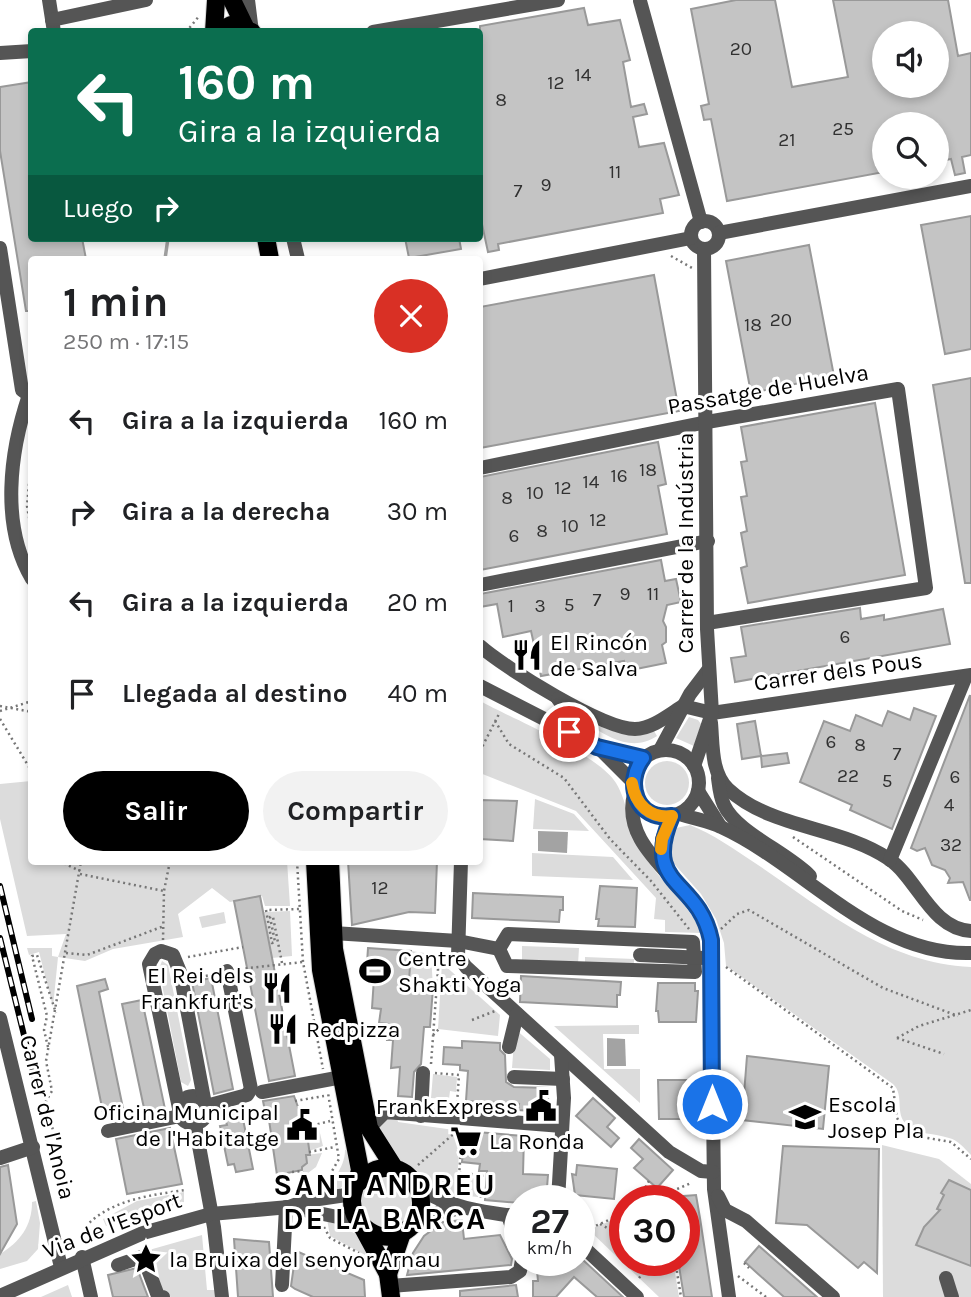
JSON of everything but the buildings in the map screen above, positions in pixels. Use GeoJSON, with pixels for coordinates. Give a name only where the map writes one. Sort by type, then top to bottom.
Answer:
{"type":"FeatureCollection","features":[{"type":"Feature","properties":{"kind":"main road"},"geometry":{"type":"LineString","coordinates":[[232,0],[249,28]]}},
{"type":"Feature","properties":{"kind":"main road"},"geometry":{"type":"LineString","coordinates":[[210,4],[214,28]]}},
{"type":"Feature","properties":{"kind":"main road"},"geometry":{"type":"LineString","coordinates":[[224,28],[231,25],[242,28]]}},
{"type":"Feature","properties":{"kind":"main road"},"geometry":{"type":"LineString","coordinates":[[314,865],[319,952],[333,1078],[358,1153],[355,1189],[360,1224],[389,1286]]}},
{"type":"Feature","properties":{"kind":"main road"},"geometry":{"type":"LineString","coordinates":[[330,865],[338,976],[369,1128],[395,1168],[413,1180],[418,1188],[421,1209],[407,1229],[389,1286]]}},
{"type":"Feature","properties":{"kind":"main road"},"geometry":{"type":"LineString","coordinates":[[355,1189],[375,1170],[395,1168]]}},
{"type":"Feature","properties":{"kind":"main road"},"geometry":{"type":"LineString","coordinates":[[360,1224],[383,1237],[407,1229]]}},
{"type":"Feature","properties":{"kind":"street"},"geometry":{"type":"LineString","coordinates":[[49,0],[53,26],[146,0]]}},
{"type":"Feature","properties":{"kind":"street"},"geometry":{"type":"LineString","coordinates":[[248,0],[250,28]]}},
{"type":"Feature","properties":{"kind":"street"},"geometry":{"type":"LineString","coordinates":[[394,28],[524,3],[558,0]]}},
{"type":"Feature","properties":{"kind":"street"},"geometry":{"type":"LineString","coordinates":[[638,0],[701,222]]}},
{"type":"Feature","properties":{"kind":"street"},"geometry":{"type":"LineString","coordinates":[[0,53],[28,51]]}},
{"type":"Feature","properties":{"kind":"street"},"geometry":{"type":"LineString","coordinates":[[719,233],[971,186]]}},
{"type":"Feature","properties":{"kind":"street"},"geometry":{"type":"LineString","coordinates":[[701,222],[714,225],[719,233]]}},
{"type":"Feature","properties":{"kind":"street"},"geometry":{"type":"LineString","coordinates":[[701,222],[692,229],[691,238],[696,246],[704,249],[715,245],[719,233]]}},
{"type":"Feature","properties":{"kind":"street"},"geometry":{"type":"LineString","coordinates":[[483,278],[691,238]]}},
{"type":"Feature","properties":{"kind":"street"},"geometry":{"type":"LineString","coordinates":[[0,248],[22,390],[28,394]]}},
{"type":"Feature","properties":{"kind":"street","name":"Carrer de la Indústria"},"geometry":{"type":"LineString","coordinates":[[694,766],[711,716],[707,623],[704,249]]}},
{"type":"Feature","properties":{"kind":"street","name":"Passatge de Huelva"},"geometry":{"type":"LineString","coordinates":[[483,467],[707,422],[898,389],[926,588],[707,623]]}},
{"type":"Feature","properties":{"kind":"street"},"geometry":{"type":"LineString","coordinates":[[28,401],[17,431],[11,477],[14,531],[28,568]]}},
{"type":"Feature","properties":{"kind":"street"},"geometry":{"type":"LineString","coordinates":[[483,583],[708,541]]}},
{"type":"Feature","properties":{"kind":"street"},"geometry":{"type":"LineString","coordinates":[[483,648],[518,676],[614,723],[635,729],[651,725],[683,706],[711,716],[723,804],[732,818],[798,863],[828,894]]}},
{"type":"Feature","properties":{"kind":"street","name":"Carrer de la Indústria"},"geometry":{"type":"LineString","coordinates":[[660,750],[683,706],[709,669]]}},
{"type":"Feature","properties":{"kind":"street"},"geometry":{"type":"LineString","coordinates":[[890,860],[968,675]]}},
{"type":"Feature","properties":{"kind":"street","name":"Carrer dels Pous"},"geometry":{"type":"LineString","coordinates":[[711,716],[968,675]]}},
{"type":"Feature","properties":{"kind":"street"},"geometry":{"type":"LineString","coordinates":[[483,688],[593,745],[643,758]]}},
{"type":"Feature","properties":{"kind":"street"},"geometry":{"type":"LineString","coordinates":[[556,696],[593,745],[633,787],[639,804],[650,813],[676,815],[720,826],[864,920],[902,940],[925,949],[971,953]]}},
{"type":"Feature","properties":{"kind":"street"},"geometry":{"type":"LineString","coordinates":[[664,869],[662,839],[676,815],[693,803],[698,791],[698,773],[681,753],[660,750],[643,758],[635,769],[631,806],[637,831],[646,850],[695,903],[708,927],[711,940],[713,1172],[714,1189],[722,1214],[729,1297]]}},
{"type":"Feature","properties":{"kind":"street"},"geometry":{"type":"LineString","coordinates":[[718,777],[751,805],[843,838],[890,860],[937,915],[952,926],[971,931]]}},
{"type":"Feature","properties":{"kind":"street"},"geometry":{"type":"LineString","coordinates":[[698,791],[720,826]]}},
{"type":"Feature","properties":{"kind":"street"},"geometry":{"type":"LineString","coordinates":[[461,865],[458,956],[466,967],[669,1152],[701,1171],[713,1172]]}},
{"type":"Feature","properties":{"kind":"street"},"geometry":{"type":"LineString","coordinates":[[333,933],[458,935],[499,949],[507,966],[695,972],[700,957],[693,943],[508,934],[499,949]]}},
{"type":"Feature","properties":{"kind":"street"},"geometry":{"type":"LineString","coordinates":[[161,951],[173,955],[180,972],[205,1105],[205,1116],[195,1124],[187,1122],[180,1112],[149,964],[155,954],[161,951]]}},
{"type":"Feature","properties":{"kind":"street"},"geometry":{"type":"LineString","coordinates":[[640,954],[700,957]]}},
{"type":"Feature","properties":{"kind":"street"},"geometry":{"type":"LineString","coordinates":[[205,1105],[247,1095],[251,1089],[227,971]]}},
{"type":"Feature","properties":{"kind":"street"},"geometry":{"type":"LineString","coordinates":[[509,1047],[517,1014]]}},
{"type":"Feature","properties":{"kind":"street","name":"Carrer de l'Anoia"},"geometry":{"type":"LineString","coordinates":[[0,1018],[61,1267]]}},
{"type":"Feature","properties":{"kind":"street"},"geometry":{"type":"LineString","coordinates":[[559,1185],[564,1098],[561,1055]]}},
{"type":"Feature","properties":{"kind":"street"},"geometry":{"type":"LineString","coordinates":[[421,1115],[424,1073]]}},
{"type":"Feature","properties":{"kind":"street"},"geometry":{"type":"LineString","coordinates":[[514,1077],[563,1079]]}},
{"type":"Feature","properties":{"kind":"street"},"geometry":{"type":"LineString","coordinates":[[262,1092],[333,1078]]}},
{"type":"Feature","properties":{"kind":"street"},"geometry":{"type":"LineString","coordinates":[[564,1098],[575,1083],[592,1081]]}},
{"type":"Feature","properties":{"kind":"street"},"geometry":{"type":"LineString","coordinates":[[180,1112],[183,1100],[191,1097],[199,1098],[205,1105]]}},
{"type":"Feature","properties":{"kind":"street"},"geometry":{"type":"LineString","coordinates":[[108,1131],[180,1112]]}},
{"type":"Feature","properties":{"kind":"street"},"geometry":{"type":"LineString","coordinates":[[369,1128],[385,1112],[562,1126]]}},
{"type":"Feature","properties":{"kind":"street"},"geometry":{"type":"LineString","coordinates":[[195,1124],[222,1297]]}},
{"type":"Feature","properties":{"kind":"street"},"geometry":{"type":"LineString","coordinates":[[0,1150],[32,1143]]}},
{"type":"Feature","properties":{"kind":"street"},"geometry":{"type":"LineString","coordinates":[[0,1158],[32,1143]]}},
{"type":"Feature","properties":{"kind":"street"},"geometry":{"type":"LineString","coordinates":[[418,1188],[444,1203],[459,1203],[504,1214]]}},
{"type":"Feature","properties":{"kind":"street","name":"Via de l'Esport"},"geometry":{"type":"LineString","coordinates":[[0,1296],[82,1257],[143,1233],[211,1214],[288,1207],[355,1189]]}},
{"type":"Feature","properties":{"kind":"street"},"geometry":{"type":"LineString","coordinates":[[407,1229],[459,1203]]}},
{"type":"Feature","properties":{"kind":"street"},"geometry":{"type":"LineString","coordinates":[[282,1285],[288,1207]]}},
{"type":"Feature","properties":{"kind":"street","name":"Via de l'Esport"},"geometry":{"type":"LineString","coordinates":[[288,1207],[360,1224]]}},
{"type":"Feature","properties":{"kind":"street"},"geometry":{"type":"LineString","coordinates":[[722,1214],[746,1221],[833,1297]]}},
{"type":"Feature","properties":{"kind":"street"},"geometry":{"type":"LineString","coordinates":[[595,1250],[637,1297]]}},
{"type":"Feature","properties":{"kind":"street"},"geometry":{"type":"LineString","coordinates":[[118,1265],[147,1255],[146,1264],[158,1296],[163,1297]]}},
{"type":"Feature","properties":{"kind":"street"},"geometry":{"type":"LineString","coordinates":[[82,1257],[91,1297]]}},
{"type":"Feature","properties":{"kind":"street"},"geometry":{"type":"LineString","coordinates":[[389,1286],[512,1276]]}},
{"type":"Feature","properties":{"kind":"street"},"geometry":{"type":"LineString","coordinates":[[946,1278],[952,1297]]}},
{"type":"Feature","properties":{"kind":"path"},"geometry":{"type":"LineString","coordinates":[[189,28],[210,4]]}},
{"type":"Feature","properties":{"kind":"path"},"geometry":{"type":"LineString","coordinates":[[0,711],[28,702]]}},
{"type":"Feature","properties":{"kind":"path"},"geometry":{"type":"LineString","coordinates":[[0,706],[28,711]]}},
{"type":"Feature","properties":{"kind":"path"},"geometry":{"type":"LineString","coordinates":[[483,745],[500,712]]}},
{"type":"Feature","properties":{"kind":"path"},"geometry":{"type":"LineString","coordinates":[[0,719],[28,765]]}},
{"type":"Feature","properties":{"kind":"path"},"geometry":{"type":"LineString","coordinates":[[495,721],[509,744],[564,778],[610,839],[681,917],[692,933],[692,938],[683,942]]}},
{"type":"Feature","properties":{"kind":"path"},"geometry":{"type":"LineString","coordinates":[[790,835],[902,911],[927,921]]}},
{"type":"Feature","properties":{"kind":"path"},"geometry":{"type":"LineString","coordinates":[[67,865],[80,872],[164,891]]}},
{"type":"Feature","properties":{"kind":"path"},"geometry":{"type":"LineString","coordinates":[[59,1156],[46,1101],[52,1091],[46,1061],[81,865]]}},
{"type":"Feature","properties":{"kind":"path"},"geometry":{"type":"LineString","coordinates":[[163,943],[164,891],[169,865]]}},
{"type":"Feature","properties":{"kind":"path"},"geometry":{"type":"LineString","coordinates":[[297,865],[303,962],[333,1078],[339,1159],[324,1185],[322,1196]]}},
{"type":"Feature","properties":{"kind":"path"},"geometry":{"type":"LineString","coordinates":[[282,963],[273,916],[270,917],[275,942],[272,943],[266,910],[299,909]]}},
{"type":"Feature","properties":{"kind":"path"},"geometry":{"type":"LineString","coordinates":[[718,931],[737,914],[749,910],[883,988],[958,1016]]}},
{"type":"Feature","properties":{"kind":"path"},"geometry":{"type":"LineString","coordinates":[[66,953],[87,955],[164,926]]}},
{"type":"Feature","properties":{"kind":"path"},"geometry":{"type":"LineString","coordinates":[[185,958],[243,947]]}},
{"type":"Feature","properties":{"kind":"path"},"geometry":{"type":"LineString","coordinates":[[49,1051],[44,1030],[47,1016],[32,956],[37,955],[55,1013]]}},
{"type":"Feature","properties":{"kind":"path"},"geometry":{"type":"LineString","coordinates":[[439,956],[430,1072],[459,1075],[456,1111]]}},
{"type":"Feature","properties":{"kind":"path"},"geometry":{"type":"LineString","coordinates":[[252,968],[303,962]]}},
{"type":"Feature","properties":{"kind":"path"},"geometry":{"type":"LineString","coordinates":[[723,965],[894,1088],[897,1118],[905,1129],[916,1136],[951,1142],[971,1159]]}},
{"type":"Feature","properties":{"kind":"path"},"geometry":{"type":"LineString","coordinates":[[472,1020],[498,1010]]}},
{"type":"Feature","properties":{"kind":"path"},"geometry":{"type":"LineString","coordinates":[[944,1054],[897,1038],[919,1026],[971,1010]]}},
{"type":"Feature","properties":{"kind":"path"},"geometry":{"type":"LineString","coordinates":[[433,1035],[440,1028]]}},
{"type":"Feature","properties":{"kind":"path"},"geometry":{"type":"LineString","coordinates":[[295,1101],[324,1096]]}},
{"type":"Feature","properties":{"kind":"path"},"geometry":{"type":"LineString","coordinates":[[307,1127],[330,1121]]}},
{"type":"Feature","properties":{"kind":"path"},"geometry":{"type":"LineString","coordinates":[[415,1167],[460,1128]]}},
{"type":"Feature","properties":{"kind":"path"},"geometry":{"type":"LineString","coordinates":[[459,1203],[459,1149],[462,1135]]}},
{"type":"Feature","properties":{"kind":"path"},"geometry":{"type":"LineString","coordinates":[[309,1152],[335,1147]]}},
{"type":"Feature","properties":{"kind":"path"},"geometry":{"type":"LineString","coordinates":[[292,1172],[302,1171],[303,1183]]}},
{"type":"Feature","properties":{"kind":"path"},"geometry":{"type":"LineString","coordinates":[[460,1173],[482,1175],[481,1201]]}},
{"type":"Feature","properties":{"kind":"path"},"geometry":{"type":"LineString","coordinates":[[647,1185],[649,1181]]}},
{"type":"Feature","properties":{"kind":"path"},"geometry":{"type":"LineString","coordinates":[[687,1185],[691,1183]]}},
{"type":"Feature","properties":{"kind":"path","name":"Via de l'Esport"},"geometry":{"type":"LineString","coordinates":[[95,1244],[86,1226],[100,1212],[136,1198],[186,1190]]}},
{"type":"Feature","properties":{"kind":"path"},"geometry":{"type":"LineString","coordinates":[[324,1219],[330,1238],[359,1252],[363,1258]]}},
{"type":"Feature","properties":{"kind":"path"},"geometry":{"type":"LineString","coordinates":[[595,1228],[609,1220]]}},
{"type":"Feature","properties":{"kind":"path"},"geometry":{"type":"LineString","coordinates":[[600,1224],[609,1229]]}},
{"type":"Feature","properties":{"kind":"path"},"geometry":{"type":"LineString","coordinates":[[744,1263],[749,1268]]}},
{"type":"Feature","properties":{"kind":"path"},"geometry":{"type":"LineString","coordinates":[[738,1275],[766,1297]]}},
{"type":"Feature","properties":{"kind":"path"},"geometry":{"type":"LineString","coordinates":[[678,1276],[681,1297]]}},
{"type":"Feature","properties":{"kind":"shaded area"},"geometry":{"type":"Polygon","coordinates":[[[483,702],[574,749],[606,772],[616,783],[624,800],[637,845],[702,933],[665,932],[665,920],[654,919],[656,898],[576,811],[483,774],[483,702]]]}},
{"type":"Feature","properties":{"kind":"shaded area"},"geometry":{"type":"Polygon","coordinates":[[[689,717],[701,724],[694,746],[676,738],[689,717]]]}},
{"type":"Feature","properties":{"kind":"shaded area"},"geometry":{"type":"Polygon","coordinates":[[[591,723],[622,733],[654,731],[657,736],[639,743],[622,742],[590,726],[591,723]]]}},
{"type":"Feature","properties":{"kind":"shaded area"},"geometry":{"type":"Polygon","coordinates":[[[667,761],[682,768],[689,783],[682,798],[667,805],[652,798],[645,783],[652,768],[667,761]]]}},
{"type":"Feature","properties":{"kind":"shaded area"},"geometry":{"type":"Polygon","coordinates":[[[28,781],[28,865],[287,865],[290,906],[265,906],[262,896],[230,902],[212,888],[178,914],[183,937],[113,949],[85,961],[58,957],[66,934],[27,936],[0,819],[0,784],[28,781]]]}},
{"type":"Feature","properties":{"kind":"shaded area"},"geometry":{"type":"Polygon","coordinates":[[[535,799],[574,814],[589,831],[533,829],[535,799]]]}},
{"type":"Feature","properties":{"kind":"shaded area"},"geometry":{"type":"Polygon","coordinates":[[[690,825],[723,842],[857,931],[911,956],[971,967],[971,1155],[952,1139],[922,1132],[907,1125],[901,1116],[897,1088],[893,1084],[726,966],[724,943],[716,919],[701,894],[668,857],[669,838],[676,828],[690,825]]]}},
{"type":"Feature","properties":{"kind":"shaded area"},"geometry":{"type":"Polygon","coordinates":[[[538,831],[568,832],[567,853],[538,851],[538,831]]]}},
{"type":"Feature","properties":{"kind":"shaded area"},"geometry":{"type":"Polygon","coordinates":[[[532,853],[613,857],[633,880],[532,876],[532,853]]]}},
{"type":"Feature","properties":{"kind":"shaded area"},"geometry":{"type":"Polygon","coordinates":[[[290,911],[292,956],[272,958],[264,912],[290,911]]]}},
{"type":"Feature","properties":{"kind":"shaded area"},"geometry":{"type":"Polygon","coordinates":[[[224,912],[226,923],[202,928],[199,917],[224,912]]]}},
{"type":"Feature","properties":{"kind":"shaded area"},"geometry":{"type":"Polygon","coordinates":[[[522,946],[579,948],[578,964],[522,962],[522,946]]]}},
{"type":"Feature","properties":{"kind":"shaded area"},"geometry":{"type":"Polygon","coordinates":[[[27,948],[52,948],[52,956],[58,957],[53,1007],[39,952],[29,955],[27,948]]]}},
{"type":"Feature","properties":{"kind":"shaded area"},"geometry":{"type":"Polygon","coordinates":[[[411,951],[431,954],[433,988],[418,986],[418,981],[409,981],[411,951]]]}},
{"type":"Feature","properties":{"kind":"shaded area"},"geometry":{"type":"Polygon","coordinates":[[[585,957],[634,959],[634,966],[585,965],[585,957]]]}},
{"type":"Feature","properties":{"kind":"shaded area"},"geometry":{"type":"Polygon","coordinates":[[[162,961],[168,965],[191,1080],[188,1086],[181,1082],[159,969],[162,961]]]}},
{"type":"Feature","properties":{"kind":"shaded area"},"geometry":{"type":"Polygon","coordinates":[[[442,963],[500,1015],[498,1036],[438,1029],[442,963]]]}},
{"type":"Feature","properties":{"kind":"shaded area"},"geometry":{"type":"Polygon","coordinates":[[[639,1025],[639,1034],[603,1034],[604,1069],[640,1069],[640,1103],[554,1026],[639,1025]]]}},
{"type":"Feature","properties":{"kind":"shaded area"},"geometry":{"type":"Polygon","coordinates":[[[515,1029],[550,1059],[550,1070],[512,1068],[515,1029]]]}},
{"type":"Feature","properties":{"kind":"shaded area"},"geometry":{"type":"Polygon","coordinates":[[[607,1038],[625,1039],[626,1066],[607,1066],[607,1038]]]}},
{"type":"Feature","properties":{"kind":"shaded area"},"geometry":{"type":"Polygon","coordinates":[[[433,1074],[457,1077],[456,1092],[450,1091],[449,1099],[431,1098],[433,1074]]]}},
{"type":"Feature","properties":{"kind":"shaded area"},"geometry":{"type":"Polygon","coordinates":[[[380,1118],[397,1118],[398,1122],[461,1131],[455,1202],[430,1190],[413,1170],[398,1160],[381,1141],[377,1122],[380,1118]]]}},
{"type":"Feature","properties":{"kind":"shaded area"},"geometry":{"type":"Polygon","coordinates":[[[319,1129],[323,1146],[309,1151],[307,1131],[319,1129]]]}},
{"type":"Feature","properties":{"kind":"shaded area"},"geometry":{"type":"Polygon","coordinates":[[[882,1145],[939,1159],[971,1184],[971,1297],[883,1297],[882,1145]]]}},
{"type":"Feature","properties":{"kind":"shaded area"},"geometry":{"type":"Polygon","coordinates":[[[350,1149],[349,1176],[342,1187],[329,1195],[345,1150],[350,1149]]]}},
{"type":"Feature","properties":{"kind":"shaded area"},"geometry":{"type":"Polygon","coordinates":[[[322,1153],[316,1167],[304,1176],[302,1167],[307,1163],[306,1155],[322,1153]]]}},
{"type":"Feature","properties":{"kind":"shaded area"},"geometry":{"type":"Polygon","coordinates":[[[461,1177],[479,1179],[478,1197],[459,1195],[461,1177]]]}},
{"type":"Feature","properties":{"kind":"shaded area"},"geometry":{"type":"Polygon","coordinates":[[[386,1178],[403,1186],[411,1203],[403,1220],[386,1228],[369,1220],[361,1203],[369,1186],[386,1178]]]}},
{"type":"Feature","properties":{"kind":"shaded area"},"geometry":{"type":"Polygon","coordinates":[[[184,1192],[184,1202],[106,1226],[103,1219],[137,1201],[184,1192]]]}},
{"type":"Feature","properties":{"kind":"shaded area"},"geometry":{"type":"Polygon","coordinates":[[[36,1201],[40,1223],[38,1249],[27,1261],[0,1269],[0,1254],[23,1232],[30,1219],[32,1202],[36,1201]]]}},
{"type":"Feature","properties":{"kind":"shaded area"},"geometry":{"type":"Polygon","coordinates":[[[327,1219],[356,1234],[374,1260],[330,1236],[327,1219]]]}},
{"type":"Feature","properties":{"kind":"shaded area"},"geometry":{"type":"Polygon","coordinates":[[[609,1222],[609,1249],[595,1236],[595,1227],[609,1222]]]}},
{"type":"Feature","properties":{"kind":"shaded area"},"geometry":{"type":"Polygon","coordinates":[[[202,1235],[207,1290],[215,1290],[216,1297],[171,1297],[156,1292],[149,1250],[202,1235]]]}},
{"type":"Feature","properties":{"kind":"shaded area"},"geometry":{"type":"Polygon","coordinates":[[[637,1276],[676,1276],[679,1297],[659,1297],[637,1276]]]}},
{"type":"Feature","properties":{"kind":"shaded area"},"geometry":{"type":"Polygon","coordinates":[[[68,1285],[72,1297],[41,1297],[68,1285]]]}},
{"type":"Feature","properties":{"kind":"waterway"},"geometry":{"type":"LineString","coordinates":[[165,256],[167,242]]}},
{"type":"Feature","properties":{"kind":"railway"},"geometry":{"type":"LineString","coordinates":[[0,886],[32,1019]]}},
{"type":"Feature","properties":{"kind":"railway"},"geometry":{"type":"LineString","coordinates":[[0,938],[38,1092]]}},
{"type":"Feature","properties":{"kind":"slow traffic"},"geometry":{"type":"LineString","coordinates":[[632,783],[639,804],[650,813],[672,816],[662,839],[661,849]]}},
{"type":"Feature","properties":{"kind":"place","name":"El Rincón de Salva"},"geometry":{"type":"Point","coordinates":[527,655]}},
{"type":"Feature","properties":{"kind":"place","name":"Centre Shakti Yoga"},"geometry":{"type":"Point","coordinates":[375,971]}},
{"type":"Feature","properties":{"kind":"place","name":"El Rei dels Frankfurt's"},"geometry":{"type":"Point","coordinates":[277,988]}},
{"type":"Feature","properties":{"kind":"place","name":"Redpizza"},"geometry":{"type":"Point","coordinates":[283,1029]}},
{"type":"Feature","properties":{"kind":"place","name":"FrankExpress"},"geometry":{"type":"Point","coordinates":[541,1106]}},
{"type":"Feature","properties":{"kind":"place","name":"Escola Josep Pla"},"geometry":{"type":"Point","coordinates":[805,1117]}},
{"type":"Feature","properties":{"kind":"place","name":"Oficina Municipal de l'Habitatge"},"geometry":{"type":"Point","coordinates":[302,1125]}},
{"type":"Feature","properties":{"kind":"place","name":"La Ronda"},"geometry":{"type":"Point","coordinates":[466,1141]}},
{"type":"Feature","properties":{"kind":"place","name":"la Bruixa del senyor Arnau"},"geometry":{"type":"Point","coordinates":[146,1259]}},
{"type":"Feature","properties":{"kind":"district","name":"SANT ANDREU DE LA BARCA"},"geometry":{"type":"Point","coordinates":[385,1202]}},
{"type":"Feature","properties":{"kind":"route"},"geometry":{"type":"LineString","coordinates":[[569,732],[597,747],[643,758],[635,769],[632,781],[639,804],[650,813],[672,816],[662,839],[664,869],[695,903],[708,927],[711,940],[712,1104]]}}]}
